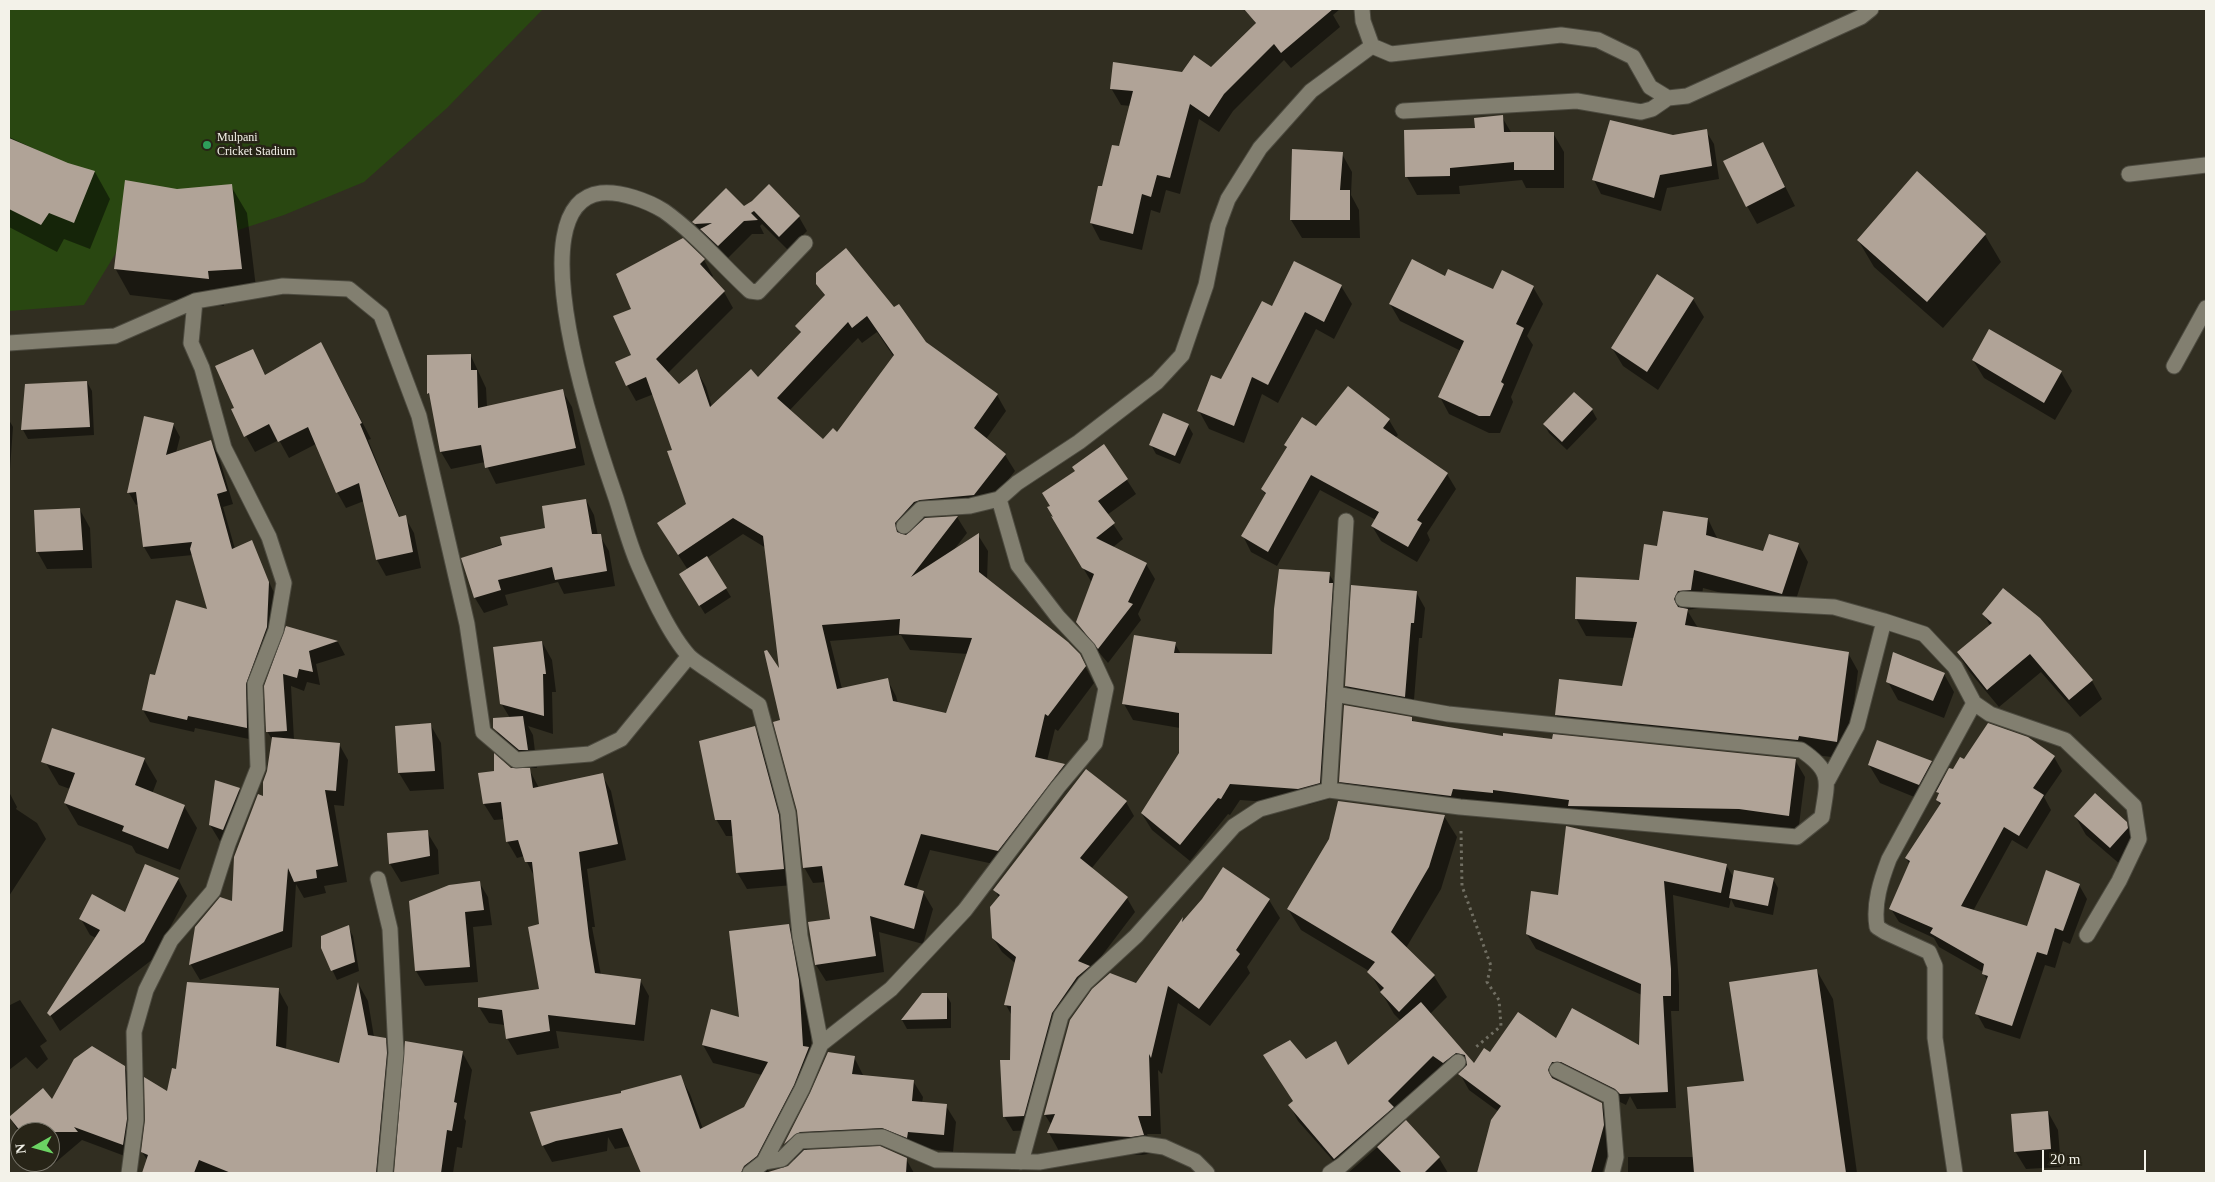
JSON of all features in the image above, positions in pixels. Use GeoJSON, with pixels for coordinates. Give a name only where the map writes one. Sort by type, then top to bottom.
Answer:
{"type":"FeatureCollection","features":[{"type":"Feature","properties":{"kind":"street"},"geometry":{"type":"LineString","coordinates":[[1362,9],[1363,21],[1372,46],[1391,54],[1561,35],[1598,40],[1633,57],[1650,87],[1668,98]]}},
{"type":"Feature","properties":{"kind":"street"},"geometry":{"type":"LineString","coordinates":[[1402,111],[1577,101],[1641,112],[1652,109],[1668,98],[1687,96],[1860,16],[1871,9]]}},
{"type":"Feature","properties":{"kind":"street"},"geometry":{"type":"LineString","coordinates":[[904,526],[921,509],[970,506],[999,499],[1018,483],[1079,442],[1157,382],[1182,355],[1206,286],[1218,226],[1228,199],[1260,148],[1311,91],[1372,46]]}},
{"type":"Feature","properties":{"kind":"street"},"geometry":{"type":"LineString","coordinates":[[2130,174],[2206,165]]}},
{"type":"Feature","properties":{"kind":"street"},"geometry":{"type":"LineString","coordinates":[[805,243],[758,292],[750,291],[663,211],[640,200],[605,193],[590,195],[577,204],[569,221],[562,256],[563,292],[570,337],[589,420],[637,563],[664,618],[689,656],[759,705],[788,813],[800,936],[821,1044]]}},
{"type":"Feature","properties":{"kind":"street"},"geometry":{"type":"LineString","coordinates":[[9,343],[115,336],[195,301],[283,286],[349,289],[381,315],[419,416],[467,624],[483,732],[516,760],[590,754],[621,740],[689,656]]}},
{"type":"Feature","properties":{"kind":"street"},"geometry":{"type":"LineString","coordinates":[[129,1173],[136,1120],[134,1032],[146,990],[170,940],[213,891],[228,844],[258,768],[255,684],[276,630],[284,583],[269,537],[224,448],[202,368],[191,344],[195,301]]}},
{"type":"Feature","properties":{"kind":"street"},"geometry":{"type":"LineString","coordinates":[[2174,366],[2206,308]]}},
{"type":"Feature","properties":{"kind":"street"},"geometry":{"type":"LineString","coordinates":[[750,1173],[764,1162],[802,1089],[821,1044],[891,989],[965,910],[1058,787],[1095,743],[1106,688],[1088,649],[1058,617],[1018,565],[999,499]]}},
{"type":"Feature","properties":{"kind":"street"},"geometry":{"type":"LineString","coordinates":[[1329,790],[1346,521]]}},
{"type":"Feature","properties":{"kind":"street"},"geometry":{"type":"LineString","coordinates":[[1683,599],[1834,607],[1884,620],[1924,634],[1955,667],[1974,704],[1990,714],[2066,740],[2134,806],[2138,839],[2119,881],[2087,934]]}},
{"type":"Feature","properties":{"kind":"street"},"geometry":{"type":"LineString","coordinates":[[1021,1162],[1061,1016],[1085,983],[1136,936],[1234,826],[1260,809],[1329,790],[1460,807],[1797,837],[1822,817],[1828,780],[1856,726],[1884,620]]}},
{"type":"Feature","properties":{"kind":"street"},"geometry":{"type":"LineString","coordinates":[[1335,694],[1448,714],[1801,750],[1818,761],[1828,780]]}},
{"type":"Feature","properties":{"kind":"street"},"geometry":{"type":"LineString","coordinates":[[1955,1173],[1935,1038],[1935,966],[1929,952],[1877,927],[1875,918],[1880,882],[1889,859],[1974,704]]}},
{"type":"Feature","properties":{"kind":"street"},"geometry":{"type":"LineString","coordinates":[[378,879],[390,930],[396,1053],[385,1173]]}},
{"type":"Feature","properties":{"kind":"street"},"geometry":{"type":"LineString","coordinates":[[1330,1173],[1342,1165],[1458,1062]]}},
{"type":"Feature","properties":{"kind":"street"},"geometry":{"type":"LineString","coordinates":[[1557,1070],[1611,1097],[1616,1157],[1612,1173]]}},
{"type":"Feature","properties":{"kind":"street"},"geometry":{"type":"LineString","coordinates":[[764,1162],[782,1159],[800,1141],[882,1137],[936,1160],[1039,1162],[1144,1144],[1164,1147],[1180,1154],[1195,1161],[1207,1173]]}},
{"type":"Feature","properties":{"kind":"path"},"geometry":{"type":"LineString","coordinates":[[1458,1062],[1501,1026],[1499,1000],[1487,982],[1491,966],[1462,886],[1460,807]]}},
{"type":"Feature","properties":{"kind":"green space","name":"Mulpani Cricket Stadium"},"geometry":{"type":"Polygon","coordinates":[[[9,9],[543,9],[447,108],[364,182],[284,215],[214,238],[122,243],[84,305],[9,311],[9,9]]]}},
{"type":"Feature","properties":{"kind":"building"},"geometry":{"type":"Polygon","coordinates":[[[1244,9],[1333,9],[1281,53],[1274,44],[1224,94],[1209,117],[1190,104],[1170,178],[1157,175],[1151,197],[1142,194],[1133,234],[1090,223],[1098,186],[1102,186],[1112,145],[1119,146],[1133,91],[1110,89],[1113,62],[1182,72],[1194,55],[1211,67],[1256,23],[1244,9]]]}},
{"type":"Feature","properties":{"kind":"building"},"geometry":{"type":"Polygon","coordinates":[[[1503,115],[1504,132],[1554,132],[1554,170],[1514,170],[1514,162],[1450,168],[1450,176],[1405,177],[1404,130],[1475,128],[1474,118],[1503,115]]]}},
{"type":"Feature","properties":{"kind":"building"},"geometry":{"type":"Polygon","coordinates":[[[1610,120],[1673,135],[1707,129],[1712,166],[1660,175],[1654,198],[1592,180],[1610,120]]]}},
{"type":"Feature","properties":{"kind":"building"},"geometry":{"type":"Polygon","coordinates":[[[9,138],[68,163],[95,171],[74,223],[49,213],[41,225],[9,209],[9,138]]]}},
{"type":"Feature","properties":{"kind":"building"},"geometry":{"type":"Polygon","coordinates":[[[1763,142],[1785,187],[1746,207],[1723,161],[1763,142]]]}},
{"type":"Feature","properties":{"kind":"building"},"geometry":{"type":"Polygon","coordinates":[[[1292,149],[1343,152],[1340,190],[1350,190],[1350,220],[1290,220],[1292,149]]]}},
{"type":"Feature","properties":{"kind":"building"},"geometry":{"type":"Polygon","coordinates":[[[1917,171],[1986,234],[1927,302],[1857,240],[1917,171]]]}},
{"type":"Feature","properties":{"kind":"building"},"geometry":{"type":"Polygon","coordinates":[[[125,180],[177,189],[232,184],[242,269],[208,271],[209,279],[114,269],[125,180]]]}},
{"type":"Feature","properties":{"kind":"building"},"geometry":{"type":"Polygon","coordinates":[[[769,184],[800,216],[779,237],[754,211],[751,213],[758,220],[744,221],[718,246],[700,229],[712,223],[695,224],[692,222],[726,188],[744,206],[752,201],[769,184]]]}},
{"type":"Feature","properties":{"kind":"building"},"geometry":{"type":"Polygon","coordinates":[[[683,238],[705,259],[700,264],[725,291],[656,359],[679,384],[697,369],[710,407],[751,369],[758,377],[801,332],[795,326],[825,295],[816,284],[816,273],[846,248],[894,307],[899,304],[926,342],[998,394],[974,428],[1006,454],[974,495],[914,502],[895,523],[897,532],[906,535],[925,518],[958,516],[911,577],[979,533],[979,572],[1068,642],[1080,654],[1086,666],[1048,716],[1045,714],[1035,757],[1065,764],[998,851],[921,834],[904,885],[924,891],[914,929],[870,916],[876,956],[815,965],[808,922],[830,919],[822,866],[803,868],[797,811],[773,722],[780,720],[764,651],[767,650],[779,668],[763,536],[733,518],[678,555],[657,523],[686,504],[667,451],[672,450],[646,377],[626,386],[615,362],[631,355],[613,316],[631,309],[616,274],[683,238]],[[867,316],[852,328],[848,322],[777,398],[823,439],[833,428],[837,432],[894,355],[867,316]],[[900,619],[822,625],[837,689],[888,678],[893,701],[946,713],[972,638],[899,634],[900,619]]]}},
{"type":"Feature","properties":{"kind":"building"},"geometry":{"type":"Polygon","coordinates":[[[1412,259],[1445,276],[1448,269],[1493,289],[1502,270],[1534,286],[1516,324],[1524,328],[1501,382],[1504,384],[1490,416],[1479,416],[1438,397],[1464,341],[1389,304],[1412,259]]]}},
{"type":"Feature","properties":{"kind":"building"},"geometry":{"type":"Polygon","coordinates":[[[1294,261],[1342,285],[1324,322],[1305,312],[1268,385],[1252,377],[1234,426],[1197,411],[1211,375],[1221,379],[1262,301],[1272,306],[1294,261]]]}},
{"type":"Feature","properties":{"kind":"building"},"geometry":{"type":"Polygon","coordinates":[[[1657,274],[1694,298],[1647,372],[1611,348],[1657,274]]]}},
{"type":"Feature","properties":{"kind":"building"},"geometry":{"type":"Polygon","coordinates":[[[1989,329],[2062,371],[2044,403],[1972,360],[1989,329]]]}},
{"type":"Feature","properties":{"kind":"building"},"geometry":{"type":"Polygon","coordinates":[[[321,342],[362,423],[360,424],[399,517],[406,515],[413,552],[376,560],[359,483],[336,493],[308,427],[278,442],[269,424],[244,437],[231,409],[234,408],[215,366],[253,349],[265,375],[321,342]]]}},
{"type":"Feature","properties":{"kind":"building"},"geometry":{"type":"Polygon","coordinates":[[[471,354],[471,370],[477,370],[478,408],[563,389],[576,448],[485,468],[481,445],[440,452],[429,393],[427,394],[427,355],[471,354]]]}},
{"type":"Feature","properties":{"kind":"building"},"geometry":{"type":"Polygon","coordinates":[[[87,381],[90,427],[21,430],[25,384],[87,381]]]}},
{"type":"Feature","properties":{"kind":"building"},"geometry":{"type":"Polygon","coordinates":[[[1348,386],[1390,419],[1383,428],[1448,473],[1417,520],[1422,523],[1408,547],[1371,526],[1379,512],[1311,475],[1268,552],[1241,536],[1266,493],[1261,489],[1287,447],[1284,445],[1302,417],[1316,426],[1348,386]]]}},
{"type":"Feature","properties":{"kind":"building"},"geometry":{"type":"Polygon","coordinates":[[[1574,392],[1593,409],[1562,442],[1543,424],[1574,392]]]}},
{"type":"Feature","properties":{"kind":"building"},"geometry":{"type":"Polygon","coordinates":[[[1163,413],[1189,424],[1175,456],[1149,445],[1163,413]]]}},
{"type":"Feature","properties":{"kind":"building"},"geometry":{"type":"Polygon","coordinates":[[[144,416],[174,423],[166,455],[211,440],[227,491],[217,494],[232,549],[252,540],[269,582],[267,627],[246,684],[247,728],[188,716],[187,720],[142,710],[150,674],[155,675],[176,600],[207,609],[190,549],[192,542],[143,547],[136,492],[127,493],[144,416]]]}},
{"type":"Feature","properties":{"kind":"building"},"geometry":{"type":"Polygon","coordinates":[[[1104,444],[1128,479],[1098,501],[1115,523],[1096,538],[1147,563],[1128,602],[1133,604],[1098,649],[1076,622],[1094,574],[1082,568],[1051,516],[1053,517],[1047,507],[1050,506],[1042,493],[1075,471],[1072,467],[1104,444]]]}},
{"type":"Feature","properties":{"kind":"building"},"geometry":{"type":"Polygon","coordinates":[[[586,499],[592,534],[601,534],[607,571],[555,580],[552,567],[498,580],[501,590],[474,598],[461,558],[502,545],[500,537],[545,528],[542,506],[586,499]]]}},
{"type":"Feature","properties":{"kind":"building"},"geometry":{"type":"Polygon","coordinates":[[[80,508],[83,550],[36,552],[34,510],[80,508]]]}},
{"type":"Feature","properties":{"kind":"building"},"geometry":{"type":"Polygon","coordinates":[[[1663,511],[1708,518],[1706,535],[1763,551],[1769,534],[1799,543],[1782,594],[1694,570],[1691,590],[1678,591],[1674,599],[1678,607],[1688,609],[1685,625],[1849,652],[1837,742],[1799,736],[1798,740],[1555,715],[1559,679],[1622,686],[1637,622],[1575,619],[1576,577],[1639,580],[1644,544],[1657,546],[1663,511]]]}},
{"type":"Feature","properties":{"kind":"building"},"geometry":{"type":"Polygon","coordinates":[[[707,556],[727,588],[699,606],[679,574],[707,556]]]}},
{"type":"Feature","properties":{"kind":"building"},"geometry":{"type":"Polygon","coordinates":[[[1279,569],[1330,572],[1329,583],[1333,583],[1320,783],[1298,789],[1230,784],[1221,799],[1218,798],[1180,845],[1141,813],[1179,753],[1179,713],[1122,704],[1134,635],[1176,642],[1174,653],[1272,654],[1274,609],[1279,569]]]}},
{"type":"Feature","properties":{"kind":"building"},"geometry":{"type":"Polygon","coordinates":[[[1351,585],[1417,591],[1414,623],[1411,623],[1405,697],[1345,686],[1351,585]]]}},
{"type":"Feature","properties":{"kind":"building"},"geometry":{"type":"Polygon","coordinates":[[[2003,588],[2040,618],[2093,680],[2069,700],[2030,654],[1987,690],[1957,652],[1992,623],[1982,614],[2003,588]]]}},
{"type":"Feature","properties":{"kind":"building"},"geometry":{"type":"Polygon","coordinates":[[[286,626],[338,641],[309,651],[313,672],[299,669],[297,678],[283,674],[287,731],[266,732],[264,686],[286,626]]]}},
{"type":"Feature","properties":{"kind":"building"},"geometry":{"type":"Polygon","coordinates":[[[542,641],[546,674],[543,674],[544,716],[500,704],[493,647],[542,641]]]}},
{"type":"Feature","properties":{"kind":"building"},"geometry":{"type":"Polygon","coordinates":[[[1893,652],[1945,673],[1933,701],[1886,682],[1893,652]]]}},
{"type":"Feature","properties":{"kind":"building"},"geometry":{"type":"Polygon","coordinates":[[[1344,705],[1412,717],[1412,721],[1503,736],[1503,733],[1552,739],[1553,734],[1796,759],[1789,816],[1739,809],[1568,806],[1569,800],[1493,790],[1493,793],[1453,789],[1451,796],[1339,782],[1344,705]]]}},
{"type":"Feature","properties":{"kind":"building"},"geometry":{"type":"Polygon","coordinates":[[[523,716],[528,750],[519,750],[493,728],[493,718],[523,716]]]}},
{"type":"Feature","properties":{"kind":"building"},"geometry":{"type":"Polygon","coordinates":[[[431,723],[435,771],[398,773],[395,726],[431,723]]]}},
{"type":"Feature","properties":{"kind":"building"},"geometry":{"type":"Polygon","coordinates":[[[1988,723],[2028,737],[2055,756],[2033,788],[2044,795],[2019,836],[2004,827],[1961,906],[2027,926],[2046,870],[2080,884],[2063,931],[2055,928],[2047,955],[2037,952],[2012,1026],[1975,1014],[1988,976],[1982,974],[1984,964],[1930,933],[1933,928],[1889,909],[1910,861],[1905,858],[1941,803],[1936,800],[1939,793],[1936,792],[1949,768],[1953,769],[1960,757],[1964,759],[1988,723]]]}},
{"type":"Feature","properties":{"kind":"building"},"geometry":{"type":"Polygon","coordinates":[[[755,726],[779,815],[784,869],[736,873],[731,820],[715,820],[699,741],[755,726]]]}},
{"type":"Feature","properties":{"kind":"building"},"geometry":{"type":"Polygon","coordinates":[[[52,728],[145,758],[135,785],[185,805],[168,849],[122,831],[124,826],[64,803],[75,773],[41,762],[52,728]]]}},
{"type":"Feature","properties":{"kind":"building"},"geometry":{"type":"Polygon","coordinates":[[[272,737],[340,743],[336,791],[325,790],[338,866],[316,870],[317,878],[294,882],[288,868],[283,931],[189,965],[195,927],[220,897],[232,901],[234,857],[258,794],[263,796],[263,782],[267,771],[272,737]]]}},
{"type":"Feature","properties":{"kind":"building"},"geometry":{"type":"Polygon","coordinates":[[[1877,740],[1932,761],[1919,785],[1868,765],[1877,740]]]}},
{"type":"Feature","properties":{"kind":"building"},"geometry":{"type":"Polygon","coordinates":[[[494,753],[511,768],[530,768],[533,788],[603,773],[618,844],[579,852],[589,937],[595,973],[641,979],[635,1025],[548,1015],[550,1031],[506,1039],[502,1010],[478,1007],[478,998],[539,989],[528,927],[539,924],[532,862],[525,862],[518,840],[506,842],[501,802],[483,804],[478,773],[494,771],[494,753]]]}},
{"type":"Feature","properties":{"kind":"building"},"geometry":{"type":"Polygon","coordinates":[[[1086,769],[1127,801],[1080,858],[1128,897],[1078,961],[1090,966],[1077,977],[1052,1013],[1024,1116],[1003,1117],[1000,1060],[1010,1060],[1011,1006],[1004,1005],[1016,957],[992,938],[990,907],[1000,895],[993,890],[1086,769]]]}},
{"type":"Feature","properties":{"kind":"building"},"geometry":{"type":"Polygon","coordinates":[[[215,780],[240,788],[223,830],[209,825],[215,780]]]}},
{"type":"Feature","properties":{"kind":"building"},"geometry":{"type":"Polygon","coordinates":[[[2095,793],[2127,822],[2128,828],[2110,848],[2074,816],[2095,793]]]}},
{"type":"Feature","properties":{"kind":"building"},"geometry":{"type":"Polygon","coordinates":[[[1338,801],[1445,815],[1429,867],[1391,932],[1435,975],[1399,1012],[1380,992],[1384,988],[1367,972],[1375,962],[1287,909],[1329,839],[1338,801]]]}},
{"type":"Feature","properties":{"kind":"building"},"geometry":{"type":"Polygon","coordinates":[[[1566,826],[1727,864],[1721,893],[1664,881],[1671,969],[1671,996],[1663,996],[1668,1092],[1620,1094],[1615,1089],[1561,1062],[1552,1062],[1548,1070],[1552,1078],[1602,1103],[1604,1125],[1591,1173],[1477,1173],[1491,1120],[1501,1106],[1458,1074],[1467,1065],[1465,1055],[1456,1053],[1443,1063],[1433,1056],[1388,1101],[1394,1107],[1334,1159],[1288,1105],[1293,1101],[1263,1055],[1290,1040],[1306,1059],[1336,1041],[1348,1065],[1421,1002],[1474,1063],[1484,1048],[1490,1052],[1518,1012],[1556,1038],[1572,1008],[1639,1045],[1641,984],[1526,934],[1531,891],[1558,895],[1566,826]]]}},
{"type":"Feature","properties":{"kind":"building"},"geometry":{"type":"Polygon","coordinates":[[[428,830],[430,856],[389,864],[387,833],[428,830]]]}},
{"type":"Feature","properties":{"kind":"building"},"geometry":{"type":"Polygon","coordinates":[[[145,864],[179,878],[144,942],[50,1016],[47,1013],[100,930],[79,919],[92,894],[125,912],[145,864]]]}},
{"type":"Feature","properties":{"kind":"building"},"geometry":{"type":"Polygon","coordinates":[[[1223,867],[1270,899],[1236,950],[1240,954],[1199,1009],[1168,986],[1151,1058],[1149,1054],[1151,1116],[1138,1116],[1144,1135],[1131,1137],[1047,1133],[1055,1114],[1044,1115],[1070,1020],[1092,989],[1110,973],[1136,983],[1183,917],[1182,922],[1202,899],[1223,867]]]}},
{"type":"Feature","properties":{"kind":"building"},"geometry":{"type":"Polygon","coordinates":[[[1734,870],[1774,878],[1768,906],[1729,898],[1734,870]]]}},
{"type":"Feature","properties":{"kind":"building"},"geometry":{"type":"Polygon","coordinates":[[[480,881],[484,910],[465,912],[470,967],[415,971],[409,901],[449,885],[480,881]]]}},
{"type":"Feature","properties":{"kind":"building"},"geometry":{"type":"Polygon","coordinates":[[[789,924],[799,980],[803,1046],[809,1047],[794,1085],[757,1156],[744,1166],[741,1173],[641,1173],[622,1128],[556,1141],[542,1146],[530,1112],[621,1093],[621,1091],[681,1075],[700,1129],[744,1107],[768,1062],[702,1045],[711,1009],[739,1017],[729,931],[789,924]]]}},
{"type":"Feature","properties":{"kind":"building"},"geometry":{"type":"Polygon","coordinates":[[[349,925],[355,962],[331,971],[321,948],[321,936],[349,925]]]}},
{"type":"Feature","properties":{"kind":"building"},"geometry":{"type":"Polygon","coordinates":[[[1817,969],[1846,1173],[1694,1173],[1687,1087],[1744,1081],[1729,982],[1817,969]]]}},
{"type":"Feature","properties":{"kind":"building"},"geometry":{"type":"Polygon","coordinates":[[[187,982],[279,988],[276,1046],[339,1063],[358,982],[368,1035],[386,1038],[387,1053],[376,1173],[231,1173],[199,1160],[194,1173],[142,1173],[148,1155],[141,1152],[145,1120],[144,1077],[167,1091],[172,1068],[176,1069],[187,982]]]}},
{"type":"Feature","properties":{"kind":"building"},"geometry":{"type":"Polygon","coordinates":[[[922,993],[947,993],[947,1019],[901,1020],[922,993]]]}},
{"type":"Feature","properties":{"kind":"building"},"geometry":{"type":"Polygon","coordinates":[[[405,1041],[463,1051],[454,1102],[457,1103],[452,1131],[447,1130],[441,1173],[394,1173],[405,1041]]]}},
{"type":"Feature","properties":{"kind":"building"},"geometry":{"type":"Polygon","coordinates":[[[92,1046],[125,1066],[127,1119],[123,1145],[74,1127],[78,1132],[60,1132],[60,1122],[13,1122],[9,1117],[43,1088],[52,1099],[74,1059],[92,1046]]]}},
{"type":"Feature","properties":{"kind":"building"},"geometry":{"type":"Polygon","coordinates":[[[828,1052],[855,1056],[852,1074],[914,1080],[912,1101],[947,1104],[944,1135],[908,1132],[907,1138],[882,1128],[800,1132],[784,1144],[828,1052]]]}},
{"type":"Feature","properties":{"kind":"building"},"geometry":{"type":"Polygon","coordinates":[[[2048,1111],[2051,1149],[2014,1152],[2011,1114],[2048,1111]]]}},
{"type":"Feature","properties":{"kind":"building"},"geometry":{"type":"Polygon","coordinates":[[[1406,1120],[1440,1157],[1424,1173],[1402,1173],[1377,1147],[1406,1120]]]}},
{"type":"Feature","properties":{"kind":"building"},"geometry":{"type":"Polygon","coordinates":[[[880,1146],[907,1158],[906,1173],[765,1173],[788,1166],[804,1150],[880,1146]]]}},
{"type":"Feature","properties":{"kind":"place","name":"Mulpani Cricket Stadium"},"geometry":{"type":"Point","coordinates":[207,145]}}]}
